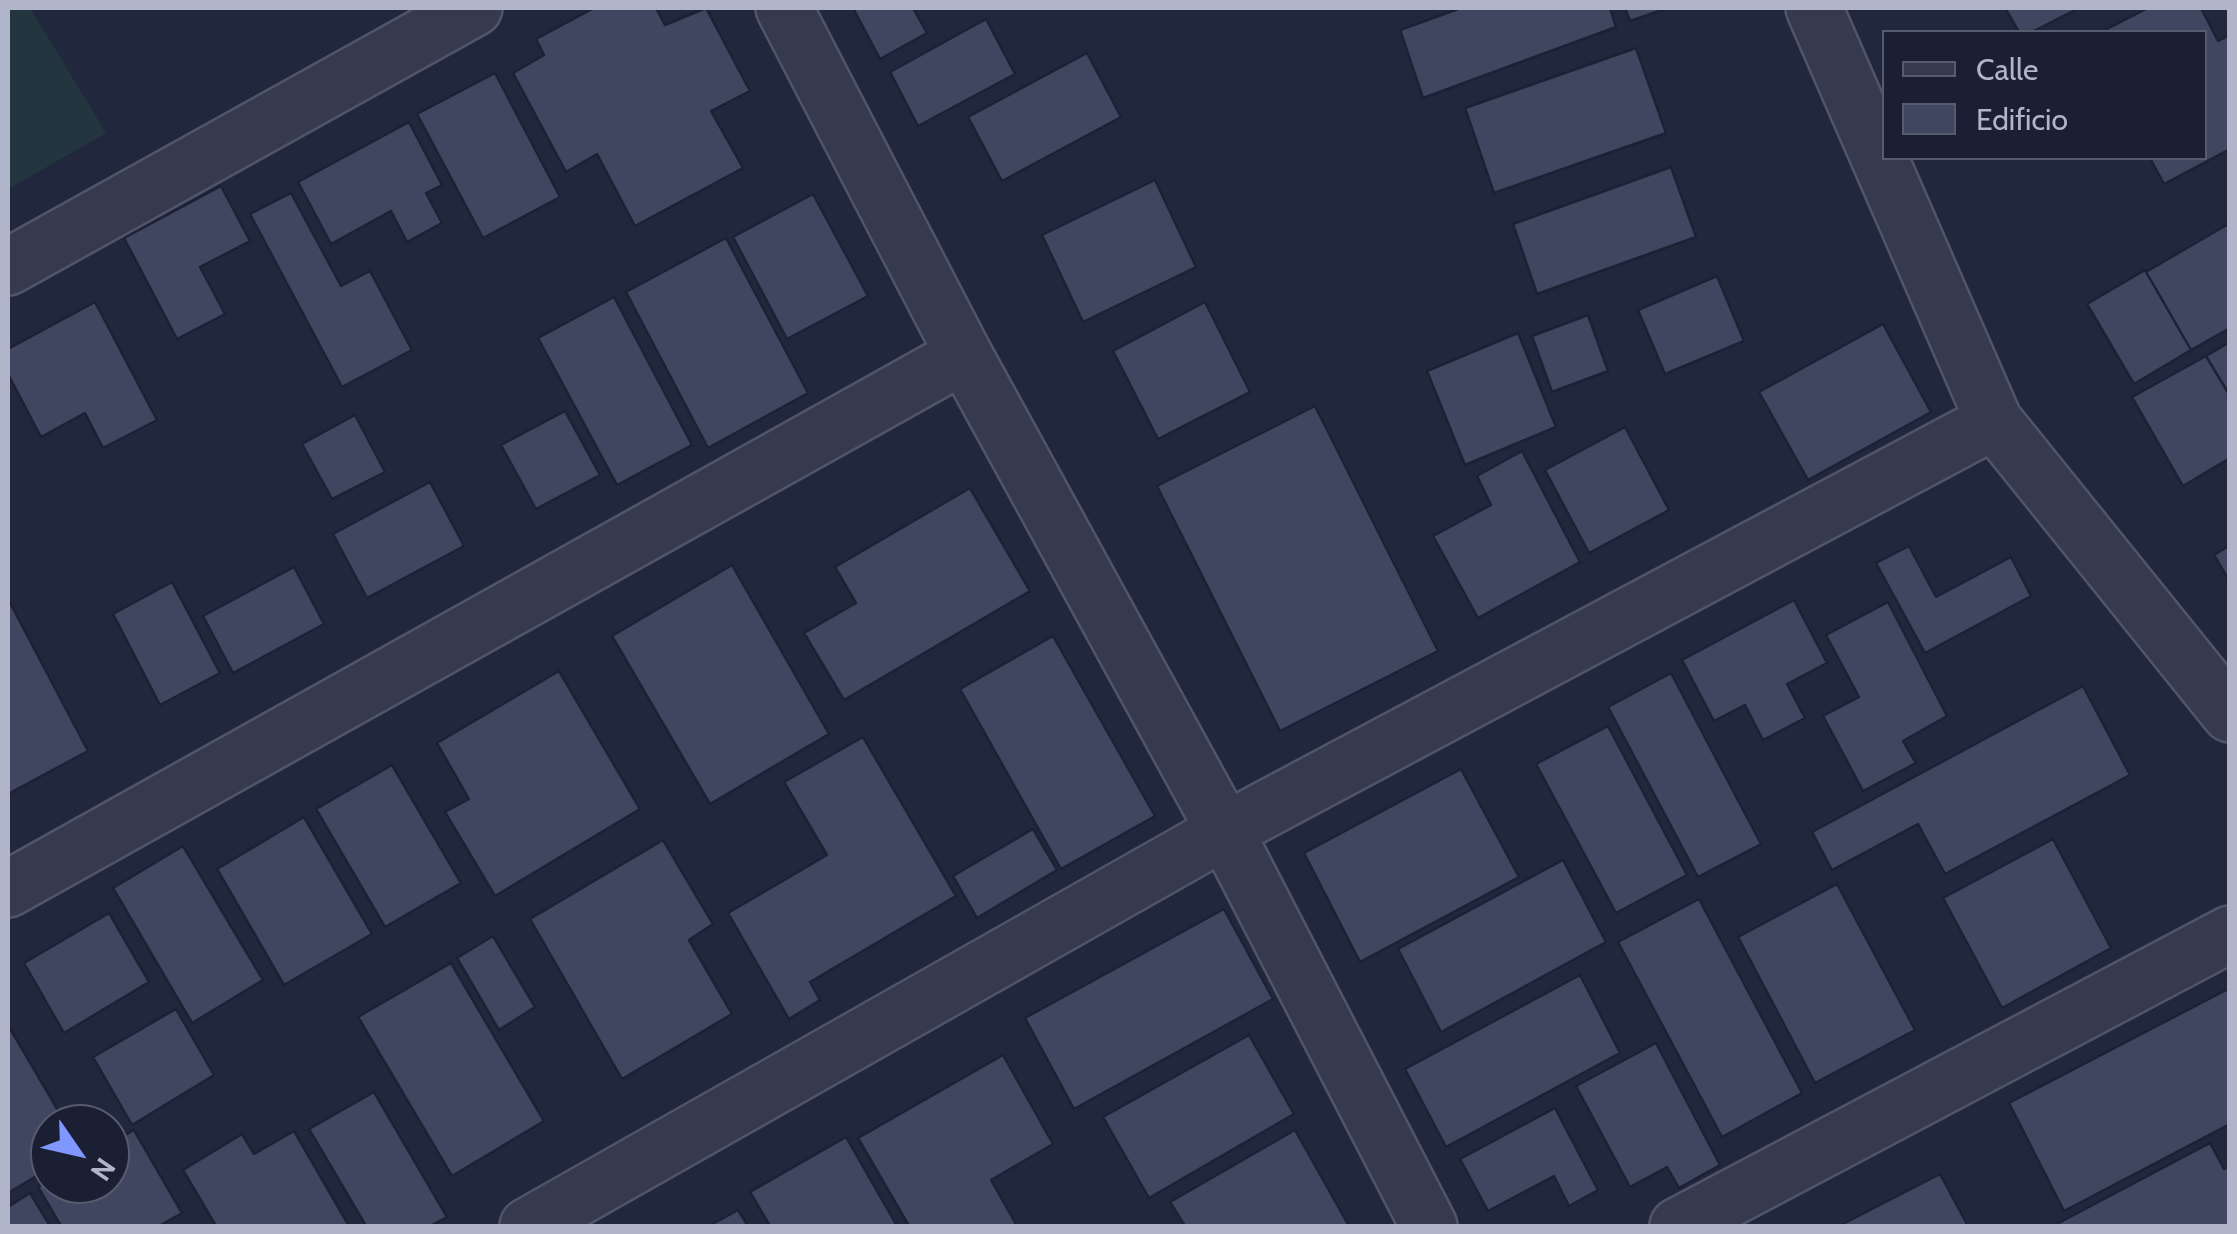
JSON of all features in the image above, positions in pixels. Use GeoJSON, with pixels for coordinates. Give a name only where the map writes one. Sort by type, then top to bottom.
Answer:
{"type":"FeatureCollection","features":[{"type":"Feature","properties":{"kind":"street"},"geometry":{"type":"LineString","coordinates":[[8,267],[474,8]]}},
{"type":"Feature","properties":{"kind":"street"},"geometry":{"type":"LineString","coordinates":[[784,8],[964,355],[1225,831],[1429,1226]]}},
{"type":"Feature","properties":{"kind":"street"},"geometry":{"type":"LineString","coordinates":[[1814,8],[1994,421],[2230,714]]}},
{"type":"Feature","properties":{"kind":"street"},"geometry":{"type":"LineString","coordinates":[[8,889],[964,355]]}},
{"type":"Feature","properties":{"kind":"street"},"geometry":{"type":"LineString","coordinates":[[528,1226],[1225,831],[1994,421]]}},
{"type":"Feature","properties":{"kind":"street"},"geometry":{"type":"LineString","coordinates":[[1678,1226],[2230,934]]}},
{"type":"Feature","properties":{"kind":"shaded area"},"geometry":{"type":"Polygon","coordinates":[[[8,8],[30,8],[106,133],[8,189],[8,8]]]}},
{"type":"Feature","properties":{"kind":"building"},"geometry":{"type":"Polygon","coordinates":[[[594,8],[656,8],[665,25],[706,8],[750,91],[711,111],[743,168],[635,226],[597,154],[566,172],[513,73],[544,55],[536,39],[594,8]]]}},
{"type":"Feature","properties":{"kind":"building"},"geometry":{"type":"Polygon","coordinates":[[[853,8],[913,8],[927,33],[880,59],[853,8]]]}},
{"type":"Feature","properties":{"kind":"building"},"geometry":{"type":"Polygon","coordinates":[[[1461,8],[1610,8],[1616,27],[1423,98],[1400,30],[1461,8]]]}},
{"type":"Feature","properties":{"kind":"building"},"geometry":{"type":"Polygon","coordinates":[[[1625,8],[1668,8],[1630,21],[1625,8]]]}},
{"type":"Feature","properties":{"kind":"building"},"geometry":{"type":"Polygon","coordinates":[[[2005,8],[2079,8],[2036,30],[2018,30],[2005,8]]]}},
{"type":"Feature","properties":{"kind":"building"},"geometry":{"type":"Polygon","coordinates":[[[2148,8],[2201,8],[2218,41],[2230,35],[2230,149],[2164,184],[2151,160],[2207,160],[2207,30],[2105,30],[2148,8]]]}},
{"type":"Feature","properties":{"kind":"building"},"geometry":{"type":"Polygon","coordinates":[[[986,19],[1015,74],[918,126],[890,72],[986,19]]]}},
{"type":"Feature","properties":{"kind":"building"},"geometry":{"type":"Polygon","coordinates":[[[1636,48],[1666,133],[1494,193],[1465,108],[1636,48]]]}},
{"type":"Feature","properties":{"kind":"building"},"geometry":{"type":"Polygon","coordinates":[[[1087,53],[1121,117],[1002,181],[968,117],[1087,53]]]}},
{"type":"Feature","properties":{"kind":"building"},"geometry":{"type":"Polygon","coordinates":[[[495,73],[560,197],[483,238],[417,114],[495,73]]]}},
{"type":"Feature","properties":{"kind":"building"},"geometry":{"type":"Polygon","coordinates":[[[409,122],[442,185],[426,193],[442,223],[407,242],[391,211],[331,244],[298,182],[409,122]]]}},
{"type":"Feature","properties":{"kind":"building"},"geometry":{"type":"Polygon","coordinates":[[[1671,167],[1696,237],[1537,294],[1513,224],[1671,167]]]}},
{"type":"Feature","properties":{"kind":"building"},"geometry":{"type":"Polygon","coordinates":[[[1155,180],[1196,267],[1083,322],[1042,235],[1155,180]]]}},
{"type":"Feature","properties":{"kind":"building"},"geometry":{"type":"Polygon","coordinates":[[[221,186],[250,241],[200,267],[225,314],[177,339],[124,238],[221,186]]]}},
{"type":"Feature","properties":{"kind":"building"},"geometry":{"type":"Polygon","coordinates":[[[291,193],[341,286],[370,271],[412,350],[342,387],[250,214],[291,193]]]}},
{"type":"Feature","properties":{"kind":"building"},"geometry":{"type":"Polygon","coordinates":[[[813,194],[868,296],[787,339],[733,237],[813,194]]]}},
{"type":"Feature","properties":{"kind":"building"},"geometry":{"type":"Polygon","coordinates":[[[2230,223],[2230,328],[2191,350],[2146,272],[2230,223]]]}},
{"type":"Feature","properties":{"kind":"building"},"geometry":{"type":"Polygon","coordinates":[[[726,238],[808,393],[708,448],[626,292],[726,238]]]}},
{"type":"Feature","properties":{"kind":"building"},"geometry":{"type":"Polygon","coordinates":[[[2145,270],[2191,350],[2134,384],[2087,304],[2145,270]]]}},
{"type":"Feature","properties":{"kind":"building"},"geometry":{"type":"Polygon","coordinates":[[[1717,276],[1744,341],[1665,374],[1638,310],[1717,276]]]}},
{"type":"Feature","properties":{"kind":"building"},"geometry":{"type":"Polygon","coordinates":[[[614,297],[692,445],[617,485],[538,338],[614,297]]]}},
{"type":"Feature","properties":{"kind":"building"},"geometry":{"type":"Polygon","coordinates":[[[95,302],[157,420],[103,448],[85,413],[41,437],[8,374],[8,349],[95,302]]]}},
{"type":"Feature","properties":{"kind":"building"},"geometry":{"type":"Polygon","coordinates":[[[1205,302],[1250,392],[1158,439],[1113,351],[1205,302]]]}},
{"type":"Feature","properties":{"kind":"building"},"geometry":{"type":"Polygon","coordinates":[[[1588,315],[1608,371],[1552,392],[1532,336],[1588,315]]]}},
{"type":"Feature","properties":{"kind":"building"},"geometry":{"type":"Polygon","coordinates":[[[1883,324],[1931,412],[1808,480],[1759,392],[1883,324]]]}},
{"type":"Feature","properties":{"kind":"building"},"geometry":{"type":"Polygon","coordinates":[[[1518,333],[1556,427],[1465,465],[1427,371],[1518,333]]]}},
{"type":"Feature","properties":{"kind":"building"},"geometry":{"type":"Polygon","coordinates":[[[2230,342],[2230,396],[2206,356],[2230,342]]]}},
{"type":"Feature","properties":{"kind":"building"},"geometry":{"type":"Polygon","coordinates":[[[2206,356],[2230,396],[2230,458],[2183,486],[2132,397],[2206,356]]]}},
{"type":"Feature","properties":{"kind":"building"},"geometry":{"type":"Polygon","coordinates":[[[1315,406],[1438,651],[1280,731],[1157,486],[1315,406]]]}},
{"type":"Feature","properties":{"kind":"building"},"geometry":{"type":"Polygon","coordinates":[[[565,411],[600,475],[536,509],[501,445],[565,411]]]}},
{"type":"Feature","properties":{"kind":"building"},"geometry":{"type":"Polygon","coordinates":[[[355,415],[385,472],[332,499],[302,444],[355,415]]]}},
{"type":"Feature","properties":{"kind":"building"},"geometry":{"type":"Polygon","coordinates":[[[1625,427],[1669,510],[1589,553],[1545,470],[1625,427]]]}},
{"type":"Feature","properties":{"kind":"building"},"geometry":{"type":"Polygon","coordinates":[[[1522,451],[1580,562],[1478,618],[1433,536],[1491,505],[1477,476],[1522,451]]]}},
{"type":"Feature","properties":{"kind":"building"},"geometry":{"type":"Polygon","coordinates":[[[430,482],[464,546],[367,598],[333,534],[430,482]]]}},
{"type":"Feature","properties":{"kind":"building"},"geometry":{"type":"Polygon","coordinates":[[[970,488],[1030,591],[844,700],[804,633],[856,603],[835,567],[970,488]]]}},
{"type":"Feature","properties":{"kind":"building"},"geometry":{"type":"Polygon","coordinates":[[[2230,545],[2230,582],[2214,555],[2230,545]]]}},
{"type":"Feature","properties":{"kind":"building"},"geometry":{"type":"Polygon","coordinates":[[[1909,546],[1936,597],[2011,557],[2031,596],[1925,653],[1876,563],[1909,546]]]}},
{"type":"Feature","properties":{"kind":"building"},"geometry":{"type":"Polygon","coordinates":[[[732,565],[829,734],[710,804],[612,636],[732,565]]]}},
{"type":"Feature","properties":{"kind":"building"},"geometry":{"type":"Polygon","coordinates":[[[294,567],[324,624],[233,673],[203,616],[294,567]]]}},
{"type":"Feature","properties":{"kind":"building"},"geometry":{"type":"Polygon","coordinates":[[[172,582],[220,673],[160,705],[113,614],[172,582]]]}},
{"type":"Feature","properties":{"kind":"building"},"geometry":{"type":"Polygon","coordinates":[[[8,599],[88,751],[8,794],[8,599]]]}},
{"type":"Feature","properties":{"kind":"building"},"geometry":{"type":"Polygon","coordinates":[[[1794,600],[1827,663],[1787,684],[1805,718],[1763,740],[1745,705],[1714,721],[1682,660],[1794,600]]]}},
{"type":"Feature","properties":{"kind":"building"},"geometry":{"type":"Polygon","coordinates":[[[1888,602],[1947,716],[1903,741],[1916,763],[1863,791],[1823,716],[1859,697],[1826,635],[1888,602]]]}},
{"type":"Feature","properties":{"kind":"building"},"geometry":{"type":"Polygon","coordinates":[[[1053,636],[1155,816],[1061,869],[960,689],[1053,636]]]}},
{"type":"Feature","properties":{"kind":"building"},"geometry":{"type":"Polygon","coordinates":[[[559,671],[640,809],[495,896],[445,812],[469,799],[437,743],[559,671]]]}},
{"type":"Feature","properties":{"kind":"building"},"geometry":{"type":"Polygon","coordinates":[[[1671,673],[1761,844],[1698,877],[1608,707],[1671,673]]]}},
{"type":"Feature","properties":{"kind":"building"},"geometry":{"type":"Polygon","coordinates":[[[2083,686],[2130,775],[1945,874],[1918,824],[1832,870],[1812,832],[2083,686]]]}},
{"type":"Feature","properties":{"kind":"building"},"geometry":{"type":"Polygon","coordinates":[[[1608,726],[1687,875],[1616,913],[1536,764],[1608,726]]]}},
{"type":"Feature","properties":{"kind":"building"},"geometry":{"type":"Polygon","coordinates":[[[863,737],[956,896],[810,982],[820,1000],[789,1019],[728,913],[827,855],[784,782],[863,737]]]}},
{"type":"Feature","properties":{"kind":"building"},"geometry":{"type":"Polygon","coordinates":[[[392,765],[461,883],[385,927],[316,809],[392,765]]]}},
{"type":"Feature","properties":{"kind":"building"},"geometry":{"type":"Polygon","coordinates":[[[1461,769],[1519,877],[1360,962],[1304,853],[1461,769]]]}},
{"type":"Feature","properties":{"kind":"building"},"geometry":{"type":"Polygon","coordinates":[[[304,817],[372,934],[284,985],[217,869],[304,817]]]}},
{"type":"Feature","properties":{"kind":"building"},"geometry":{"type":"Polygon","coordinates":[[[1033,829],[1057,870],[977,918],[953,876],[1033,829]]]}},
{"type":"Feature","properties":{"kind":"building"},"geometry":{"type":"Polygon","coordinates":[[[2053,839],[2111,948],[2002,1008],[1943,898],[2053,839]]]}},
{"type":"Feature","properties":{"kind":"building"},"geometry":{"type":"Polygon","coordinates":[[[663,840],[713,924],[689,940],[732,1014],[622,1079],[530,919],[663,840]]]}},
{"type":"Feature","properties":{"kind":"building"},"geometry":{"type":"Polygon","coordinates":[[[183,846],[263,980],[192,1023],[113,888],[183,846]]]}},
{"type":"Feature","properties":{"kind":"building"},"geometry":{"type":"Polygon","coordinates":[[[1563,860],[1606,942],[1441,1032],[1398,949],[1563,860]]]}},
{"type":"Feature","properties":{"kind":"building"},"geometry":{"type":"Polygon","coordinates":[[[1837,884],[1915,1030],[1815,1083],[1738,937],[1837,884]]]}},
{"type":"Feature","properties":{"kind":"building"},"geometry":{"type":"Polygon","coordinates":[[[1699,899],[1802,1093],[1722,1137],[1618,942],[1699,899]]]}},
{"type":"Feature","properties":{"kind":"building"},"geometry":{"type":"Polygon","coordinates":[[[1224,909],[1273,999],[1074,1109],[1025,1018],[1224,909]]]}},
{"type":"Feature","properties":{"kind":"building"},"geometry":{"type":"Polygon","coordinates":[[[109,913],[149,982],[64,1033],[24,963],[109,913]]]}},
{"type":"Feature","properties":{"kind":"building"},"geometry":{"type":"Polygon","coordinates":[[[493,936],[535,1007],[499,1030],[457,958],[493,936]]]}},
{"type":"Feature","properties":{"kind":"building"},"geometry":{"type":"Polygon","coordinates":[[[451,963],[544,1121],[452,1176],[358,1017],[451,963]]]}},
{"type":"Feature","properties":{"kind":"building"},"geometry":{"type":"Polygon","coordinates":[[[1580,975],[1620,1053],[1446,1147],[1405,1069],[1580,975]]]}},
{"type":"Feature","properties":{"kind":"building"},"geometry":{"type":"Polygon","coordinates":[[[2230,988],[2230,1124],[2064,1211],[2009,1103],[2230,988]]]}},
{"type":"Feature","properties":{"kind":"building"},"geometry":{"type":"Polygon","coordinates":[[[176,1009],[214,1075],[132,1125],[130,1104],[120,1104],[93,1057],[176,1009]]]}},
{"type":"Feature","properties":{"kind":"building"},"geometry":{"type":"Polygon","coordinates":[[[8,1025],[54,1104],[30,1104],[30,1180],[8,1193],[8,1025]]]}},
{"type":"Feature","properties":{"kind":"building"},"geometry":{"type":"Polygon","coordinates":[[[1249,1035],[1294,1114],[1149,1198],[1103,1117],[1249,1035]]]}},
{"type":"Feature","properties":{"kind":"building"},"geometry":{"type":"Polygon","coordinates":[[[1656,1043],[1720,1165],[1679,1188],[1667,1167],[1630,1187],[1576,1086],[1656,1043]]]}},
{"type":"Feature","properties":{"kind":"building"},"geometry":{"type":"Polygon","coordinates":[[[1003,1055],[1053,1144],[991,1180],[1017,1226],[909,1226],[858,1138],[1003,1055]]]}},
{"type":"Feature","properties":{"kind":"building"},"geometry":{"type":"Polygon","coordinates":[[[374,1092],[447,1217],[430,1226],[366,1226],[309,1129],[374,1092]]]}},
{"type":"Feature","properties":{"kind":"building"},"geometry":{"type":"Polygon","coordinates":[[[1555,1108],[1598,1190],[1569,1206],[1554,1176],[1488,1211],[1460,1159],[1555,1108]]]}},
{"type":"Feature","properties":{"kind":"building"},"geometry":{"type":"Polygon","coordinates":[[[134,1130],[182,1213],[159,1226],[61,1226],[48,1204],[130,1204],[130,1132],[134,1130]]]}},
{"type":"Feature","properties":{"kind":"building"},"geometry":{"type":"Polygon","coordinates":[[[1295,1130],[1349,1226],[1185,1226],[1170,1202],[1295,1130]]]}},
{"type":"Feature","properties":{"kind":"building"},"geometry":{"type":"Polygon","coordinates":[[[294,1131],[349,1226],[216,1226],[183,1170],[242,1134],[254,1154],[294,1131]]]}},
{"type":"Feature","properties":{"kind":"building"},"geometry":{"type":"Polygon","coordinates":[[[846,1137],[897,1226],[770,1226],[750,1192],[846,1137]]]}},
{"type":"Feature","properties":{"kind":"building"},"geometry":{"type":"Polygon","coordinates":[[[2210,1143],[2224,1169],[2230,1166],[2230,1226],[2053,1226],[2210,1143]]]}},
{"type":"Feature","properties":{"kind":"building"},"geometry":{"type":"Polygon","coordinates":[[[1940,1174],[1968,1226],[1839,1226],[1940,1174]]]}},
{"type":"Feature","properties":{"kind":"building"},"geometry":{"type":"Polygon","coordinates":[[[30,1193],[30,1204],[37,1204],[50,1226],[8,1226],[8,1207],[30,1193]]]}},
{"type":"Feature","properties":{"kind":"building"},"geometry":{"type":"Polygon","coordinates":[[[738,1210],[748,1226],[709,1226],[738,1210]]]}}]}
